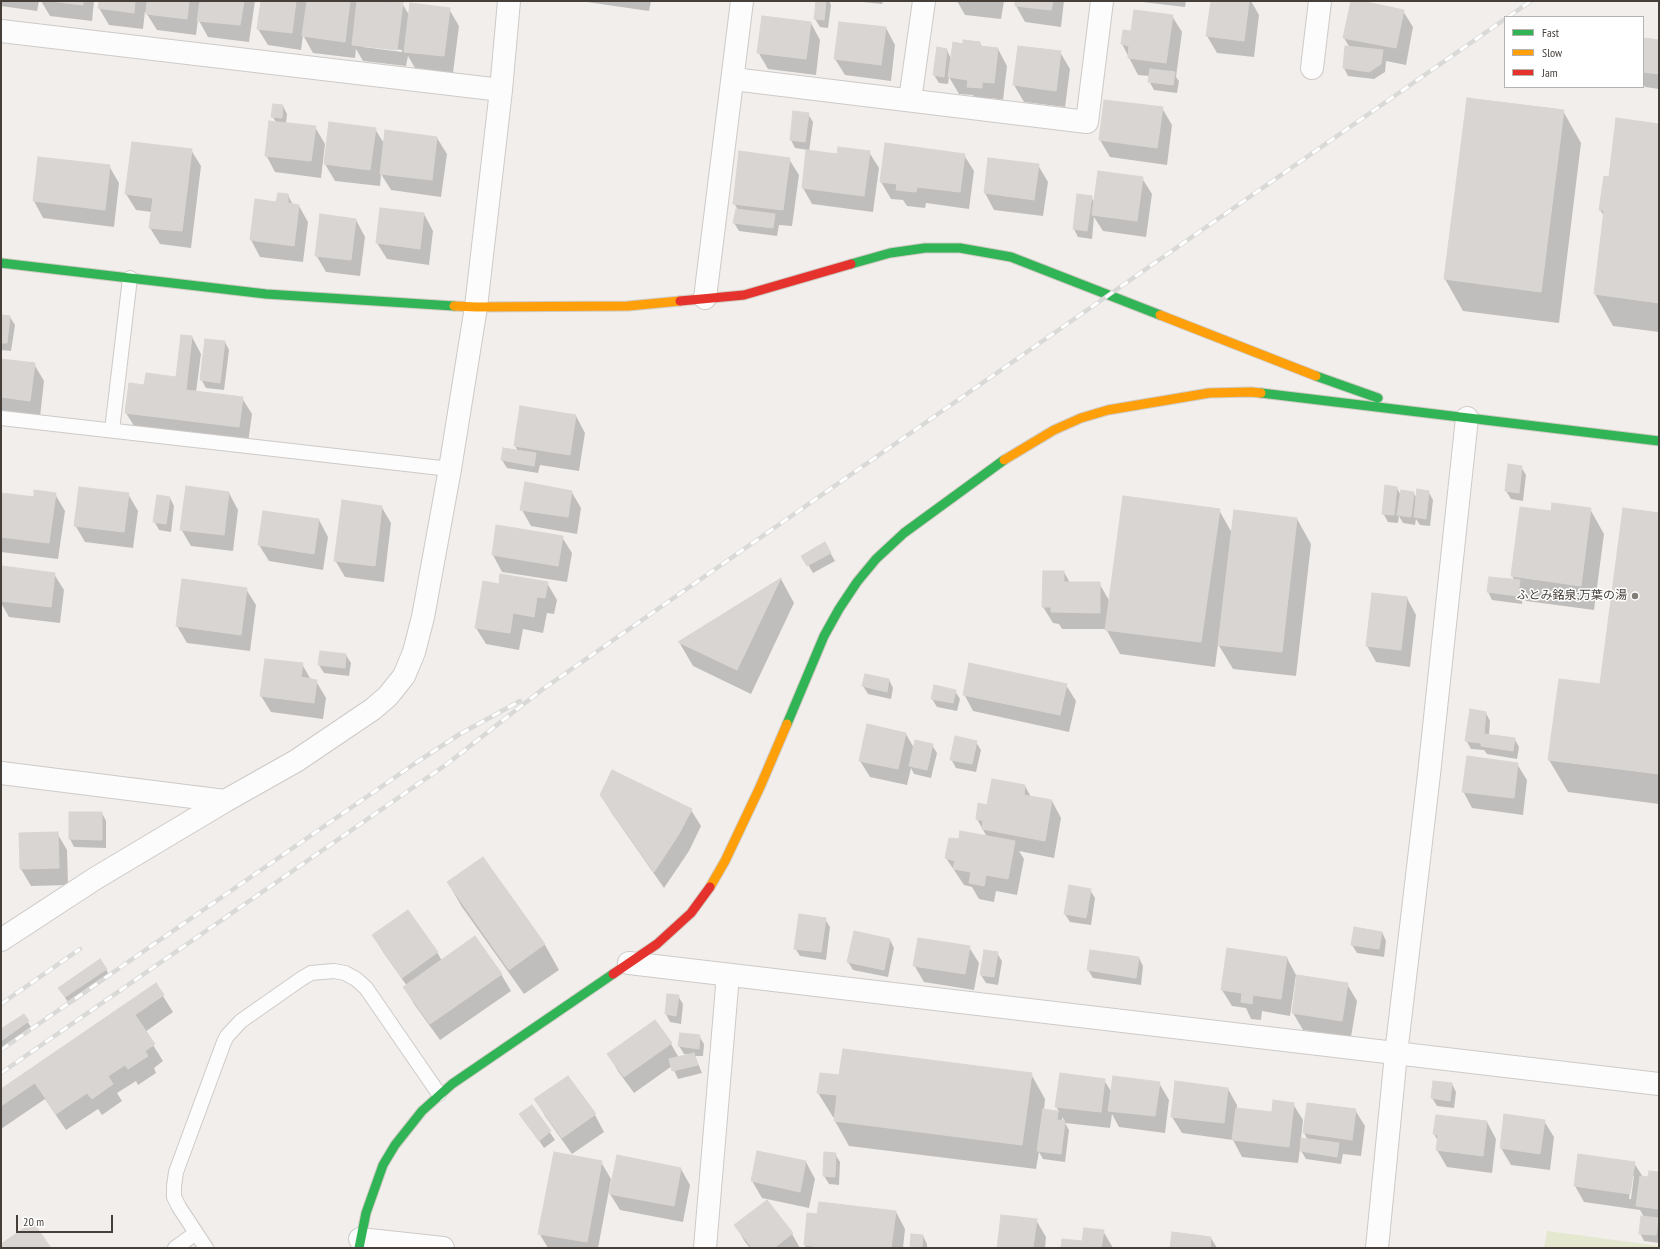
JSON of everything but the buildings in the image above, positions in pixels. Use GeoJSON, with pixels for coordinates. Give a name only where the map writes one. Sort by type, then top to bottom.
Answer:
{"type":"FeatureCollection","features":[{"type":"Feature","properties":{"kind":"street"},"geometry":{"type":"LineString","coordinates":[[1,940],[96,878],[225,801],[296,761],[373,709],[388,696],[404,676],[414,652],[422,617],[450,470],[476,307],[501,90],[509,1]]}},
{"type":"Feature","properties":{"kind":"street"},"geometry":{"type":"LineString","coordinates":[[705,298],[742,1]]}},
{"type":"Feature","properties":{"kind":"street"},"geometry":{"type":"LineString","coordinates":[[910,100],[924,1]]}},
{"type":"Feature","properties":{"kind":"street"},"geometry":{"type":"LineString","coordinates":[[733,79],[1087,122],[1102,1]]}},
{"type":"Feature","properties":{"kind":"street"},"geometry":{"type":"LineString","coordinates":[[1312,68],[1320,1]]}},
{"type":"Feature","properties":{"kind":"street"},"geometry":{"type":"LineString","coordinates":[[1,31],[501,90]]}},
{"type":"Feature","properties":{"kind":"street"},"geometry":{"type":"LineString","coordinates":[[1,263],[266,294],[476,307],[628,306],[744,295],[890,253],[925,248],[960,248],[1011,257],[1328,381],[1427,413]]}},
{"type":"Feature","properties":{"kind":"street"},"geometry":{"type":"LineString","coordinates":[[443,1248],[359,1244],[366,1213],[383,1166],[395,1145],[408,1127],[439,1094],[657,944],[691,913],[710,887],[725,861],[760,787],[824,636],[839,609],[857,582],[876,559],[904,533],[983,474],[1014,453],[1054,430],[1081,418],[1108,410],[1209,393],[1251,392],[1659,441]]}},
{"type":"Feature","properties":{"kind":"street"},"geometry":{"type":"LineString","coordinates":[[1377,1248],[1396,1054],[1430,766],[1467,418]]}},
{"type":"Feature","properties":{"kind":"street"},"geometry":{"type":"LineString","coordinates":[[1,773],[225,801]]}},
{"type":"Feature","properties":{"kind":"street"},"geometry":{"type":"LineString","coordinates":[[629,963],[1659,1084]]}},
{"type":"Feature","properties":{"kind":"street"},"geometry":{"type":"LineString","coordinates":[[705,1248],[728,974]]}},
{"type":"Feature","properties":{"kind":"lane"},"geometry":{"type":"LineString","coordinates":[[112,430],[130,278]]}},
{"type":"Feature","properties":{"kind":"lane"},"geometry":{"type":"LineString","coordinates":[[1,418],[450,470]]}},
{"type":"Feature","properties":{"kind":"lane"},"geometry":{"type":"LineString","coordinates":[[206,1248],[174,1197],[176,1172],[224,1042],[233,1028],[240,1021],[301,979],[311,973],[334,971],[345,973],[356,979],[366,988],[439,1094]]}},
{"type":"Feature","properties":{"kind":"lane"},"geometry":{"type":"LineString","coordinates":[[175,1248],[196,1233]]}},
{"type":"Feature","properties":{"kind":"green space"},"geometry":{"type":"Polygon","coordinates":[[[1547,1231],[1659,1246],[1659,1248],[1544,1248],[1547,1231]]]}},
{"type":"Feature","properties":{"kind":"railway"},"geometry":{"type":"LineString","coordinates":[[1509,16],[1531,1]]}},
{"type":"Feature","properties":{"kind":"railway"},"geometry":{"type":"LineString","coordinates":[[1,1073],[447,764],[543,689],[1504,20]]}},
{"type":"Feature","properties":{"kind":"railway"},"geometry":{"type":"LineString","coordinates":[[1,1050],[417,762],[460,734],[520,701]]}},
{"type":"Feature","properties":{"kind":"railway"},"geometry":{"type":"LineString","coordinates":[[1,1004],[80,949]]}},
{"type":"Feature","properties":{"kind":"traffic: fast"},"geometry":{"type":"LineString","coordinates":[[851,264],[890,253],[925,248],[960,248],[1011,257],[1160,315]]}},
{"type":"Feature","properties":{"kind":"traffic: fast"},"geometry":{"type":"LineString","coordinates":[[1,263],[266,294],[454,306]]}},
{"type":"Feature","properties":{"kind":"traffic: fast"},"geometry":{"type":"LineString","coordinates":[[1316,376],[1378,398]]}},
{"type":"Feature","properties":{"kind":"traffic: fast"},"geometry":{"type":"LineString","coordinates":[[1261,393],[1659,441]]}},
{"type":"Feature","properties":{"kind":"traffic: fast"},"geometry":{"type":"LineString","coordinates":[[787,724],[824,636],[839,609],[857,582],[876,559],[904,533],[1004,460]]}},
{"type":"Feature","properties":{"kind":"traffic: fast"},"geometry":{"type":"LineString","coordinates":[[359,1248],[366,1213],[383,1165],[395,1145],[422,1111],[452,1084],[613,974]]}},
{"type":"Feature","properties":{"kind":"traffic: slow"},"geometry":{"type":"LineString","coordinates":[[454,306],[628,306],[680,301]]}},
{"type":"Feature","properties":{"kind":"traffic: slow"},"geometry":{"type":"LineString","coordinates":[[1160,315],[1316,376]]}},
{"type":"Feature","properties":{"kind":"traffic: slow"},"geometry":{"type":"LineString","coordinates":[[1004,460],[1054,430],[1081,418],[1108,410],[1209,393],[1261,393]]}},
{"type":"Feature","properties":{"kind":"traffic: slow"},"geometry":{"type":"LineString","coordinates":[[710,887],[725,861],[760,787],[787,724]]}},
{"type":"Feature","properties":{"kind":"traffic: jam"},"geometry":{"type":"LineString","coordinates":[[680,301],[744,295],[851,264]]}},
{"type":"Feature","properties":{"kind":"traffic: jam"},"geometry":{"type":"LineString","coordinates":[[613,974],[657,944],[691,913],[710,887]]}},
{"type":"Feature","properties":{"kind":"place","name":"ふとみ銘泉;万葉の湯"},"geometry":{"type":"Point","coordinates":[1635,596]}}]}
